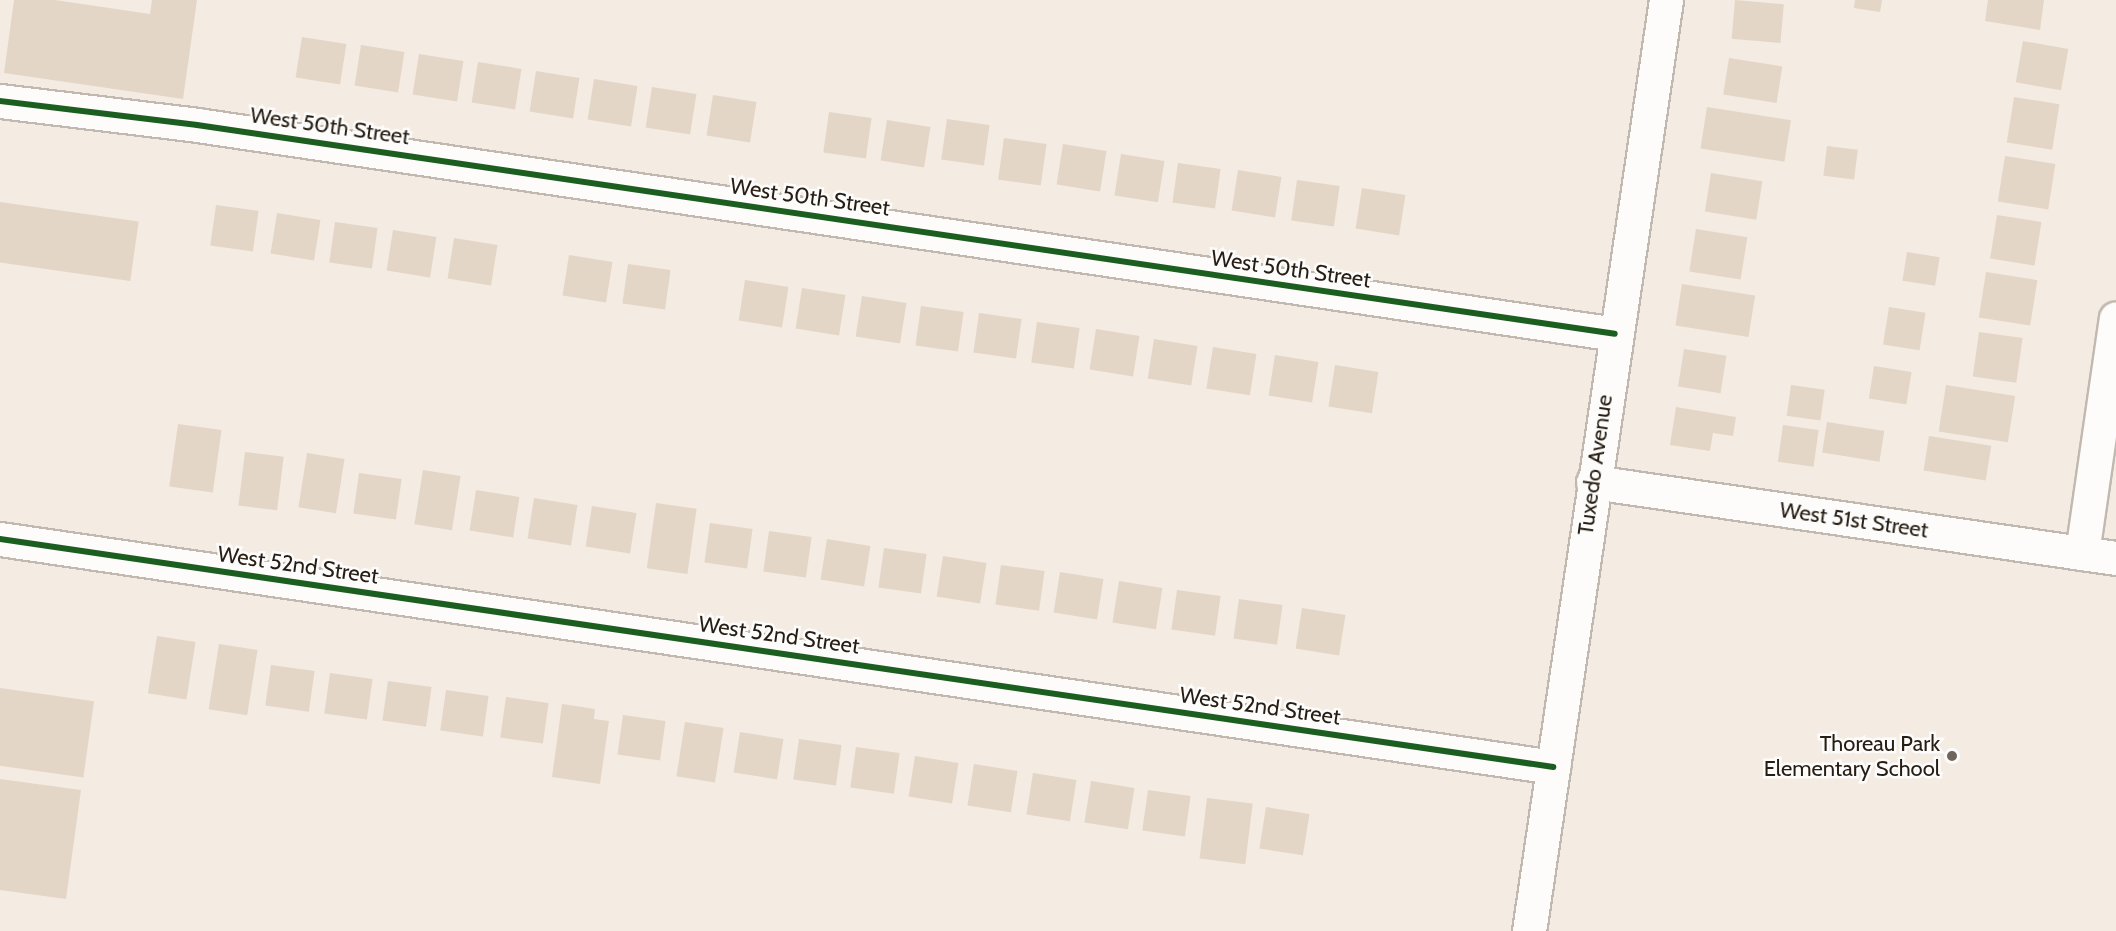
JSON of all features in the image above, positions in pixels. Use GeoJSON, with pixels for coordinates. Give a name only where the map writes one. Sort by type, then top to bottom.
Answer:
{"type":"FeatureCollection","features":[{"type":"Feature","properties":{"kind":"street","name":"Tuxedo Avenue"},"geometry":{"type":"LineString","coordinates":[[1528,931],[1666,0]]}},
{"type":"Feature","properties":{"kind":"street","name":"West 50th Street"},"geometry":{"type":"LineString","coordinates":[[0,101],[196,125],[1615,334]]}},
{"type":"Feature","properties":{"kind":"street"},"geometry":{"type":"LineString","coordinates":[[2082,553],[2116,318]]}},
{"type":"Feature","properties":{"kind":"street","name":"West 51st Street"},"geometry":{"type":"LineString","coordinates":[[1593,482],[2116,558]]}},
{"type":"Feature","properties":{"kind":"street","name":"West 52nd Street"},"geometry":{"type":"LineString","coordinates":[[0,539],[1553,767]]}},
{"type":"Feature","properties":{"kind":"building"},"geometry":{"type":"Polygon","coordinates":[[[14,0],[55,0],[150,14],[152,0],[197,0],[183,99],[4,73],[14,0]]]}},
{"type":"Feature","properties":{"kind":"building"},"geometry":{"type":"Polygon","coordinates":[[[1735,0],[1784,4],[1780,43],[1732,39],[1735,0]]]}},
{"type":"Feature","properties":{"kind":"building"},"geometry":{"type":"Polygon","coordinates":[[[1855,0],[1882,0],[1880,12],[1854,8],[1855,0]]]}},
{"type":"Feature","properties":{"kind":"building"},"geometry":{"type":"Polygon","coordinates":[[[1988,0],[2044,0],[2040,30],[1985,21],[1988,0]]]}},
{"type":"Feature","properties":{"kind":"building"},"geometry":{"type":"Polygon","coordinates":[[[302,37],[346,44],[340,85],[296,77],[302,37]]]}},
{"type":"Feature","properties":{"kind":"building"},"geometry":{"type":"Polygon","coordinates":[[[2023,41],[2068,49],[2061,90],[2016,82],[2023,41]]]}},
{"type":"Feature","properties":{"kind":"building"},"geometry":{"type":"Polygon","coordinates":[[[361,45],[404,52],[398,92],[355,85],[361,45]]]}},
{"type":"Feature","properties":{"kind":"building"},"geometry":{"type":"Polygon","coordinates":[[[419,54],[463,61],[457,102],[413,94],[419,54]]]}},
{"type":"Feature","properties":{"kind":"building"},"geometry":{"type":"Polygon","coordinates":[[[1729,58],[1782,66],[1777,103],[1723,95],[1729,58]]]}},
{"type":"Feature","properties":{"kind":"building"},"geometry":{"type":"Polygon","coordinates":[[[478,62],[521,69],[515,109],[472,102],[478,62]]]}},
{"type":"Feature","properties":{"kind":"building"},"geometry":{"type":"Polygon","coordinates":[[[536,71],[579,78],[573,118],[530,111],[536,71]]]}},
{"type":"Feature","properties":{"kind":"building"},"geometry":{"type":"Polygon","coordinates":[[[594,79],[637,86],[631,126],[588,119],[594,79]]]}},
{"type":"Feature","properties":{"kind":"building"},"geometry":{"type":"Polygon","coordinates":[[[652,87],[696,94],[690,135],[646,127],[652,87]]]}},
{"type":"Feature","properties":{"kind":"building"},"geometry":{"type":"Polygon","coordinates":[[[713,95],[756,102],[750,142],[707,135],[713,95]]]}},
{"type":"Feature","properties":{"kind":"building"},"geometry":{"type":"Polygon","coordinates":[[[2014,97],[2059,104],[2052,150],[2007,142],[2014,97]]]}},
{"type":"Feature","properties":{"kind":"building"},"geometry":{"type":"Polygon","coordinates":[[[1707,107],[1791,120],[1784,162],[1700,148],[1707,107]]]}},
{"type":"Feature","properties":{"kind":"building"},"geometry":{"type":"Polygon","coordinates":[[[829,112],[872,118],[866,159],[823,153],[829,112]]]}},
{"type":"Feature","properties":{"kind":"building"},"geometry":{"type":"Polygon","coordinates":[[[947,119],[990,125],[984,166],[941,160],[947,119]]]}},
{"type":"Feature","properties":{"kind":"building"},"geometry":{"type":"Polygon","coordinates":[[[887,120],[930,127],[924,167],[881,160],[887,120]]]}},
{"type":"Feature","properties":{"kind":"building"},"geometry":{"type":"Polygon","coordinates":[[[1004,138],[1047,144],[1041,186],[998,180],[1004,138]]]}},
{"type":"Feature","properties":{"kind":"building"},"geometry":{"type":"Polygon","coordinates":[[[1063,144],[1106,151],[1100,191],[1057,184],[1063,144]]]}},
{"type":"Feature","properties":{"kind":"building"},"geometry":{"type":"Polygon","coordinates":[[[1827,146],[1858,150],[1854,180],[1823,176],[1827,146]]]}},
{"type":"Feature","properties":{"kind":"building"},"geometry":{"type":"Polygon","coordinates":[[[1121,154],[1164,161],[1158,202],[1114,195],[1121,154]]]}},
{"type":"Feature","properties":{"kind":"building"},"geometry":{"type":"Polygon","coordinates":[[[2005,156],[2055,164],[2048,209],[1998,201],[2005,156]]]}},
{"type":"Feature","properties":{"kind":"building"},"geometry":{"type":"Polygon","coordinates":[[[1178,163],[1221,169],[1215,209],[1172,203],[1178,163]]]}},
{"type":"Feature","properties":{"kind":"building"},"geometry":{"type":"Polygon","coordinates":[[[1238,170],[1281,177],[1275,217],[1232,210],[1238,170]]]}},
{"type":"Feature","properties":{"kind":"building"},"geometry":{"type":"Polygon","coordinates":[[[1711,173],[1762,181],[1756,220],[1705,212],[1711,173]]]}},
{"type":"Feature","properties":{"kind":"building"},"geometry":{"type":"Polygon","coordinates":[[[1297,180],[1340,186],[1334,227],[1291,221],[1297,180]]]}},
{"type":"Feature","properties":{"kind":"building"},"geometry":{"type":"Polygon","coordinates":[[[1362,188],[1405,195],[1399,235],[1356,228],[1362,188]]]}},
{"type":"Feature","properties":{"kind":"building"},"geometry":{"type":"Polygon","coordinates":[[[0,202],[139,221],[130,281],[0,263],[0,202]]]}},
{"type":"Feature","properties":{"kind":"building"},"geometry":{"type":"Polygon","coordinates":[[[216,205],[259,211],[253,252],[210,246],[216,205]]]}},
{"type":"Feature","properties":{"kind":"building"},"geometry":{"type":"Polygon","coordinates":[[[277,213],[320,220],[314,260],[271,253],[277,213]]]}},
{"type":"Feature","properties":{"kind":"building"},"geometry":{"type":"Polygon","coordinates":[[[1997,215],[2041,222],[2035,265],[1990,258],[1997,215]]]}},
{"type":"Feature","properties":{"kind":"building"},"geometry":{"type":"Polygon","coordinates":[[[335,222],[378,228],[372,269],[329,263],[335,222]]]}},
{"type":"Feature","properties":{"kind":"building"},"geometry":{"type":"Polygon","coordinates":[[[1696,229],[1747,237],[1741,280],[1689,271],[1696,229]]]}},
{"type":"Feature","properties":{"kind":"building"},"geometry":{"type":"Polygon","coordinates":[[[393,230],[436,237],[430,277],[387,270],[393,230]]]}},
{"type":"Feature","properties":{"kind":"building"},"geometry":{"type":"Polygon","coordinates":[[[454,238],[497,245],[491,285],[448,278],[454,238]]]}},
{"type":"Feature","properties":{"kind":"building"},"geometry":{"type":"Polygon","coordinates":[[[1907,252],[1940,257],[1935,286],[1902,281],[1907,252]]]}},
{"type":"Feature","properties":{"kind":"building"},"geometry":{"type":"Polygon","coordinates":[[[569,255],[612,262],[606,302],[563,295],[569,255]]]}},
{"type":"Feature","properties":{"kind":"building"},"geometry":{"type":"Polygon","coordinates":[[[628,264],[671,270],[665,310],[622,304],[628,264]]]}},
{"type":"Feature","properties":{"kind":"building"},"geometry":{"type":"Polygon","coordinates":[[[1986,272],[2037,280],[2030,326],[1979,317],[1986,272]]]}},
{"type":"Feature","properties":{"kind":"building"},"geometry":{"type":"Polygon","coordinates":[[[745,280],[788,287],[782,327],[739,320],[745,280]]]}},
{"type":"Feature","properties":{"kind":"building"},"geometry":{"type":"Polygon","coordinates":[[[1682,284],[1755,296],[1749,337],[1675,325],[1682,284]]]}},
{"type":"Feature","properties":{"kind":"building"},"geometry":{"type":"Polygon","coordinates":[[[802,288],[845,295],[839,335],[796,328],[802,288]]]}},
{"type":"Feature","properties":{"kind":"building"},"geometry":{"type":"Polygon","coordinates":[[[862,296],[906,303],[900,344],[856,336],[862,296]]]}},
{"type":"Feature","properties":{"kind":"building"},"geometry":{"type":"Polygon","coordinates":[[[921,306],[964,312],[958,352],[915,346],[921,306]]]}},
{"type":"Feature","properties":{"kind":"building"},"geometry":{"type":"Polygon","coordinates":[[[1889,307],[1926,313],[1920,350],[1883,345],[1889,307]]]}},
{"type":"Feature","properties":{"kind":"building"},"geometry":{"type":"Polygon","coordinates":[[[979,313],[1022,319],[1016,359],[973,353],[979,313]]]}},
{"type":"Feature","properties":{"kind":"building"},"geometry":{"type":"Polygon","coordinates":[[[1037,322],[1080,328],[1074,369],[1031,363],[1037,322]]]}},
{"type":"Feature","properties":{"kind":"building"},"geometry":{"type":"Polygon","coordinates":[[[1096,329],[1139,336],[1133,376],[1090,369],[1096,329]]]}},
{"type":"Feature","properties":{"kind":"building"},"geometry":{"type":"Polygon","coordinates":[[[1979,332],[2023,338],[2016,383],[1973,377],[1979,332]]]}},
{"type":"Feature","properties":{"kind":"building"},"geometry":{"type":"Polygon","coordinates":[[[1154,339],[1197,346],[1191,385],[1148,379],[1154,339]]]}},
{"type":"Feature","properties":{"kind":"building"},"geometry":{"type":"Polygon","coordinates":[[[1213,347],[1256,354],[1250,395],[1206,388],[1213,347]]]}},
{"type":"Feature","properties":{"kind":"building"},"geometry":{"type":"Polygon","coordinates":[[[1684,349],[1726,356],[1721,393],[1678,387],[1684,349]]]}},
{"type":"Feature","properties":{"kind":"building"},"geometry":{"type":"Polygon","coordinates":[[[1275,355],[1318,362],[1312,402],[1269,395],[1275,355]]]}},
{"type":"Feature","properties":{"kind":"building"},"geometry":{"type":"Polygon","coordinates":[[[1335,365],[1378,372],[1372,413],[1328,406],[1335,365]]]}},
{"type":"Feature","properties":{"kind":"building"},"geometry":{"type":"Polygon","coordinates":[[[1874,366],[1912,372],[1906,405],[1869,399],[1874,366]]]}},
{"type":"Feature","properties":{"kind":"building"},"geometry":{"type":"Polygon","coordinates":[[[1791,385],[1825,390],[1820,420],[1787,416],[1791,385]]]}},
{"type":"Feature","properties":{"kind":"building"},"geometry":{"type":"Polygon","coordinates":[[[1946,385],[2015,396],[2008,442],[1939,431],[1946,385]]]}},
{"type":"Feature","properties":{"kind":"building"},"geometry":{"type":"Polygon","coordinates":[[[1676,407],[1736,417],[1733,436],[1713,433],[1710,451],[1670,445],[1676,407]]]}},
{"type":"Feature","properties":{"kind":"building"},"geometry":{"type":"Polygon","coordinates":[[[1827,422],[1884,431],[1879,462],[1822,453],[1827,422]]]}},
{"type":"Feature","properties":{"kind":"building"},"geometry":{"type":"Polygon","coordinates":[[[178,424],[222,430],[213,493],[169,486],[178,424]]]}},
{"type":"Feature","properties":{"kind":"building"},"geometry":{"type":"Polygon","coordinates":[[[1783,425],[1819,430],[1814,467],[1778,462],[1783,425]]]}},
{"type":"Feature","properties":{"kind":"building"},"geometry":{"type":"Polygon","coordinates":[[[1929,436],[1991,446],[1986,480],[1924,471],[1929,436]]]}},
{"type":"Feature","properties":{"kind":"building"},"geometry":{"type":"Polygon","coordinates":[[[245,452],[284,457],[277,510],[238,506],[245,452]]]}},
{"type":"Feature","properties":{"kind":"building"},"geometry":{"type":"Polygon","coordinates":[[[307,453],[345,459],[336,513],[298,507],[307,453]]]}},
{"type":"Feature","properties":{"kind":"building"},"geometry":{"type":"Polygon","coordinates":[[[423,470],[461,476],[452,530],[414,524],[423,470]]]}},
{"type":"Feature","properties":{"kind":"building"},"geometry":{"type":"Polygon","coordinates":[[[359,473],[402,479],[396,520],[353,514],[359,473]]]}},
{"type":"Feature","properties":{"kind":"building"},"geometry":{"type":"Polygon","coordinates":[[[476,490],[519,497],[513,537],[470,530],[476,490]]]}},
{"type":"Feature","properties":{"kind":"building"},"geometry":{"type":"Polygon","coordinates":[[[534,498],[577,505],[571,545],[528,538],[534,498]]]}},
{"type":"Feature","properties":{"kind":"building"},"geometry":{"type":"Polygon","coordinates":[[[656,503],[697,509],[687,574],[647,568],[656,503]]]}},
{"type":"Feature","properties":{"kind":"building"},"geometry":{"type":"Polygon","coordinates":[[[592,506],[636,513],[630,554],[586,546],[592,506]]]}},
{"type":"Feature","properties":{"kind":"building"},"geometry":{"type":"Polygon","coordinates":[[[710,523],[753,529],[747,569],[704,563],[710,523]]]}},
{"type":"Feature","properties":{"kind":"building"},"geometry":{"type":"Polygon","coordinates":[[[769,531],[812,537],[806,578],[763,572],[769,531]]]}},
{"type":"Feature","properties":{"kind":"building"},"geometry":{"type":"Polygon","coordinates":[[[827,539],[870,546],[864,586],[821,579],[827,539]]]}},
{"type":"Feature","properties":{"kind":"building"},"geometry":{"type":"Polygon","coordinates":[[[884,548],[927,554],[921,594],[878,588],[884,548]]]}},
{"type":"Feature","properties":{"kind":"building"},"geometry":{"type":"Polygon","coordinates":[[[943,556],[986,563],[980,603],[937,596],[943,556]]]}},
{"type":"Feature","properties":{"kind":"building"},"geometry":{"type":"Polygon","coordinates":[[[1001,565],[1045,571],[1039,611],[995,605],[1001,565]]]}},
{"type":"Feature","properties":{"kind":"building"},"geometry":{"type":"Polygon","coordinates":[[[1060,572],[1103,579],[1097,619],[1054,612],[1060,572]]]}},
{"type":"Feature","properties":{"kind":"building"},"geometry":{"type":"Polygon","coordinates":[[[1119,581],[1162,588],[1156,629],[1112,622],[1119,581]]]}},
{"type":"Feature","properties":{"kind":"building"},"geometry":{"type":"Polygon","coordinates":[[[1177,590],[1221,596],[1215,636],[1171,630],[1177,590]]]}},
{"type":"Feature","properties":{"kind":"building"},"geometry":{"type":"Polygon","coordinates":[[[1239,599],[1283,605],[1277,645],[1233,639],[1239,599]]]}},
{"type":"Feature","properties":{"kind":"building"},"geometry":{"type":"Polygon","coordinates":[[[1302,608],[1345,615],[1339,655],[1296,648],[1302,608]]]}},
{"type":"Feature","properties":{"kind":"building"},"geometry":{"type":"Polygon","coordinates":[[[157,636],[196,642],[186,699],[148,693],[157,636]]]}},
{"type":"Feature","properties":{"kind":"building"},"geometry":{"type":"Polygon","coordinates":[[[219,644],[258,650],[247,715],[209,709],[219,644]]]}},
{"type":"Feature","properties":{"kind":"building"},"geometry":{"type":"Polygon","coordinates":[[[271,665],[315,671],[309,712],[265,706],[271,665]]]}},
{"type":"Feature","properties":{"kind":"building"},"geometry":{"type":"Polygon","coordinates":[[[330,673],[373,679],[367,720],[324,714],[330,673]]]}},
{"type":"Feature","properties":{"kind":"building"},"geometry":{"type":"Polygon","coordinates":[[[388,681],[432,687],[426,727],[382,721],[388,681]]]}},
{"type":"Feature","properties":{"kind":"building"},"geometry":{"type":"Polygon","coordinates":[[[0,688],[94,701],[83,777],[0,766],[0,688]]]}},
{"type":"Feature","properties":{"kind":"building"},"geometry":{"type":"Polygon","coordinates":[[[446,690],[489,696],[483,737],[440,731],[446,690]]]}},
{"type":"Feature","properties":{"kind":"building"},"geometry":{"type":"Polygon","coordinates":[[[506,697],[549,703],[543,744],[500,738],[506,697]]]}},
{"type":"Feature","properties":{"kind":"building"},"geometry":{"type":"Polygon","coordinates":[[[562,704],[595,709],[594,719],[609,721],[600,784],[552,777],[562,704]]]}},
{"type":"Feature","properties":{"kind":"building"},"geometry":{"type":"Polygon","coordinates":[[[623,715],[666,721],[660,761],[617,755],[623,715]]]}},
{"type":"Feature","properties":{"kind":"building"},"geometry":{"type":"Polygon","coordinates":[[[685,722],[724,728],[715,782],[676,776],[685,722]]]}},
{"type":"Feature","properties":{"kind":"building"},"geometry":{"type":"Polygon","coordinates":[[[740,732],[783,739],[777,779],[734,772],[740,732]]]}},
{"type":"Feature","properties":{"kind":"building"},"geometry":{"type":"Polygon","coordinates":[[[799,739],[842,745],[836,786],[793,780],[799,739]]]}},
{"type":"Feature","properties":{"kind":"building"},"geometry":{"type":"Polygon","coordinates":[[[856,747],[900,753],[894,794],[850,788],[856,747]]]}},
{"type":"Feature","properties":{"kind":"building"},"geometry":{"type":"Polygon","coordinates":[[[915,756],[958,763],[952,803],[909,796],[915,756]]]}},
{"type":"Feature","properties":{"kind":"building"},"geometry":{"type":"Polygon","coordinates":[[[974,764],[1017,771],[1011,812],[967,805],[974,764]]]}},
{"type":"Feature","properties":{"kind":"building"},"geometry":{"type":"Polygon","coordinates":[[[1033,773],[1076,780],[1070,821],[1026,814],[1033,773]]]}},
{"type":"Feature","properties":{"kind":"building"},"geometry":{"type":"Polygon","coordinates":[[[0,779],[81,790],[66,899],[0,890],[0,779]]]}},
{"type":"Feature","properties":{"kind":"building"},"geometry":{"type":"Polygon","coordinates":[[[1091,781],[1134,788],[1128,829],[1084,822],[1091,781]]]}},
{"type":"Feature","properties":{"kind":"building"},"geometry":{"type":"Polygon","coordinates":[[[1148,790],[1191,796],[1185,837],[1142,831],[1148,790]]]}},
{"type":"Feature","properties":{"kind":"building"},"geometry":{"type":"Polygon","coordinates":[[[1207,798],[1253,804],[1245,864],[1200,859],[1207,798]]]}},
{"type":"Feature","properties":{"kind":"building"},"geometry":{"type":"Polygon","coordinates":[[[1266,807],[1309,814],[1303,855],[1259,848],[1266,807]]]}},
{"type":"Feature","properties":{"kind":"cycle path"},"geometry":{"type":"LineString","coordinates":[[0,101],[197,125],[1615,334]]}},
{"type":"Feature","properties":{"kind":"cycle path"},"geometry":{"type":"LineString","coordinates":[[0,539],[1553,767]]}},
{"type":"Feature","properties":{"kind":"place","name":"Thoreau Park Elementary School"},"geometry":{"type":"Point","coordinates":[1952,756]}}]}
